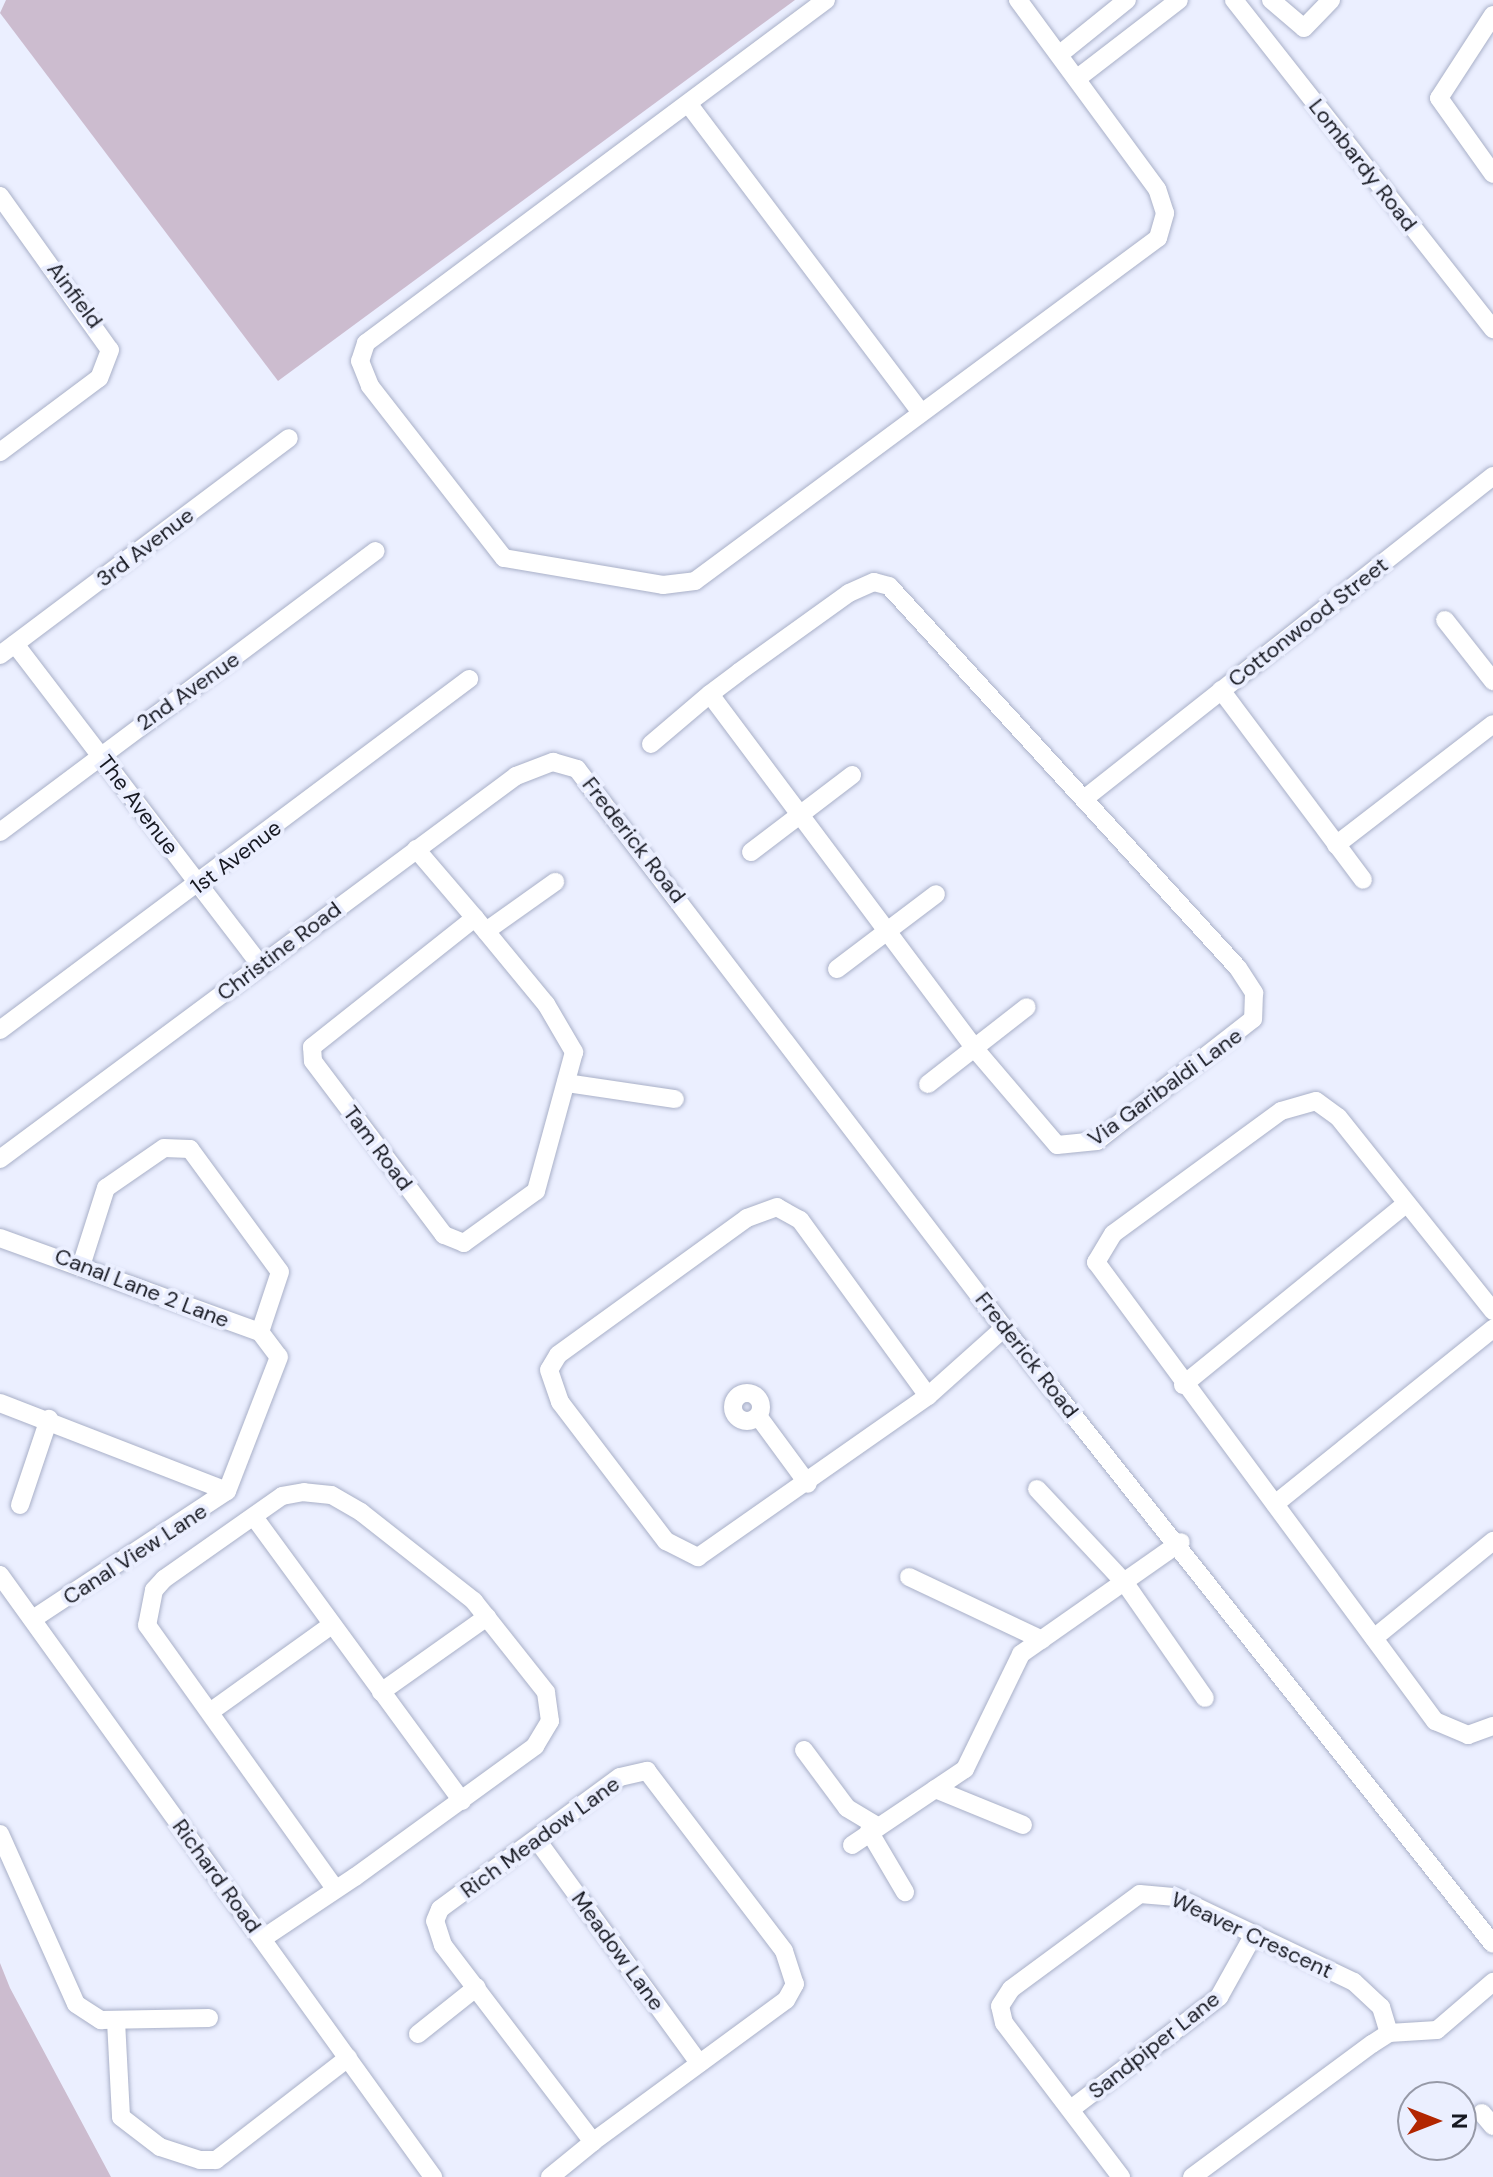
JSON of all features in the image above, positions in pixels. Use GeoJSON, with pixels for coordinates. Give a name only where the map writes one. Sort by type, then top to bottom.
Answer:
{"type":"FeatureCollection","features":[{"type":"Feature","properties":{"kind":"street"},"geometry":{"type":"LineString","coordinates":[[826,0],[690,106],[366,343],[363,374],[504,558],[675,586],[711,570],[919,410],[1125,265],[1162,230],[1162,198],[1079,77],[1018,0]]}},
{"type":"Feature","properties":{"kind":"street"},"geometry":{"type":"LineString","coordinates":[[1060,54],[1127,0]]}},
{"type":"Feature","properties":{"kind":"street"},"geometry":{"type":"LineString","coordinates":[[1079,77],[1179,0]]}},
{"type":"Feature","properties":{"kind":"street","name":"Lombardy Road"},"geometry":{"type":"LineString","coordinates":[[1234,0],[1493,329]]}},
{"type":"Feature","properties":{"kind":"street"},"geometry":{"type":"LineString","coordinates":[[1271,0],[1304,28],[1331,0]]}},
{"type":"Feature","properties":{"kind":"street"},"geometry":{"type":"LineString","coordinates":[[1493,15],[1439,98],[1493,174]]}},
{"type":"Feature","properties":{"kind":"street"},"geometry":{"type":"LineString","coordinates":[[690,106],[919,410]]}},
{"type":"Feature","properties":{"kind":"street","name":"Ainfield"},"geometry":{"type":"LineString","coordinates":[[0,196],[110,350],[99,378],[0,452]]}},
{"type":"Feature","properties":{"kind":"street","name":"3rd Avenue"},"geometry":{"type":"LineString","coordinates":[[8,650],[289,438]]}},
{"type":"Feature","properties":{"kind":"street","name":"Cottonwood Street"},"geometry":{"type":"LineString","coordinates":[[1084,799],[1493,476]]}},
{"type":"Feature","properties":{"kind":"street","name":"2nd Avenue"},"geometry":{"type":"LineString","coordinates":[[0,832],[376,551]]}},
{"type":"Feature","properties":{"kind":"street","name":"Via Garibaldi Lane"},"geometry":{"type":"LineString","coordinates":[[651,744],[710,694],[849,593],[883,584],[1238,968],[1254,993],[1253,1019],[1106,1134],[1078,1147],[1049,1139],[976,1050],[710,694]]}},
{"type":"Feature","properties":{"kind":"street"},"geometry":{"type":"LineString","coordinates":[[1445,620],[1493,681]]}},
{"type":"Feature","properties":{"kind":"street","name":"The Avenue"},"geometry":{"type":"LineString","coordinates":[[8,650],[101,754],[261,966]]}},
{"type":"Feature","properties":{"kind":"street","name":"1st Avenue"},"geometry":{"type":"LineString","coordinates":[[0,1030],[198,886],[469,679]]}},
{"type":"Feature","properties":{"kind":"street"},"geometry":{"type":"LineString","coordinates":[[1221,690],[1363,880]]}},
{"type":"Feature","properties":{"kind":"street"},"geometry":{"type":"LineString","coordinates":[[1336,845],[1493,724]]}},
{"type":"Feature","properties":{"kind":"street","name":"Christine Road"},"geometry":{"type":"LineString","coordinates":[[0,1159],[531,767],[566,764]]}},
{"type":"Feature","properties":{"kind":"street","name":"Frederick Road"},"geometry":{"type":"LineString","coordinates":[[566,764],[615,810],[1004,1328],[1181,1542],[1493,1944]]}},
{"type":"Feature","properties":{"kind":"street"},"geometry":{"type":"LineString","coordinates":[[751,852],[852,775]]}},
{"type":"Feature","properties":{"kind":"street","name":"Tam Road"},"geometry":{"type":"LineString","coordinates":[[416,849],[480,924],[570,1039],[566,1083],[536,1191],[464,1243],[444,1235],[313,1061],[317,1038],[480,924],[555,882]]}},
{"type":"Feature","properties":{"kind":"street"},"geometry":{"type":"LineString","coordinates":[[837,969],[936,894]]}},
{"type":"Feature","properties":{"kind":"street"},"geometry":{"type":"LineString","coordinates":[[928,1084],[976,1050],[1027,1007]]}},
{"type":"Feature","properties":{"kind":"street"},"geometry":{"type":"LineString","coordinates":[[566,1083],[675,1099]]}},
{"type":"Feature","properties":{"kind":"street"},"geometry":{"type":"LineString","coordinates":[[1493,1311],[1338,1117],[1305,1100],[1281,1111],[1113,1234],[1099,1251],[1098,1272],[1444,1728],[1468,1735],[1493,1726]]}},
{"type":"Feature","properties":{"kind":"street"},"geometry":{"type":"LineString","coordinates":[[82,1263],[106,1188],[164,1148],[190,1149],[280,1272],[260,1332]]}},
{"type":"Feature","properties":{"kind":"street"},"geometry":{"type":"LineString","coordinates":[[1183,1385],[1406,1204]]}},
{"type":"Feature","properties":{"kind":"street"},"geometry":{"type":"LineString","coordinates":[[928,1396],[800,1220],[777,1207],[759,1209],[552,1363],[549,1377],[560,1402],[666,1541],[687,1556],[714,1553],[928,1396],[1004,1328]]}},
{"type":"Feature","properties":{"kind":"street","name":"Canal Lane 2 Lane"},"geometry":{"type":"LineString","coordinates":[[0,1238],[82,1263],[260,1332],[277,1349]]}},
{"type":"Feature","properties":{"kind":"street"},"geometry":{"type":"LineString","coordinates":[[1275,1504],[1493,1329]]}},
{"type":"Feature","properties":{"kind":"street","name":"Canal View Lane"},"geometry":{"type":"LineString","coordinates":[[33,1619],[227,1491],[276,1374],[277,1349]]}},
{"type":"Feature","properties":{"kind":"street"},"geometry":{"type":"LineString","coordinates":[[0,1403],[49,1419],[227,1491]]}},
{"type":"Feature","properties":{"kind":"street"},"geometry":{"type":"LineString","coordinates":[[758,1416],[808,1484]]}},
{"type":"Feature","properties":{"kind":"street"},"geometry":{"type":"LineString","coordinates":[[20,1505],[49,1419]]}},
{"type":"Feature","properties":{"kind":"street"},"geometry":{"type":"LineString","coordinates":[[1037,1489],[1125,1583],[1205,1698]]}},
{"type":"Feature","properties":{"kind":"street"},"geometry":{"type":"LineString","coordinates":[[262,1939],[335,1889],[462,1801],[535,1746],[550,1721],[546,1692],[460,1588],[331,1495],[282,1496],[158,1585],[147,1617],[155,1641],[210,1712],[335,1889]]}},
{"type":"Feature","properties":{"kind":"street"},"geometry":{"type":"LineString","coordinates":[[254,1517],[330,1626],[462,1801]]}},
{"type":"Feature","properties":{"kind":"street"},"geometry":{"type":"LineString","coordinates":[[1374,1638],[1493,1541]]}},
{"type":"Feature","properties":{"kind":"street"},"geometry":{"type":"LineString","coordinates":[[852,1845],[965,1769],[1021,1654],[1181,1542]]}},
{"type":"Feature","properties":{"kind":"street","name":"Richard Road"},"geometry":{"type":"LineString","coordinates":[[0,1575],[433,2177]]}},
{"type":"Feature","properties":{"kind":"street"},"geometry":{"type":"LineString","coordinates":[[909,1577],[1042,1640]]}},
{"type":"Feature","properties":{"kind":"street"},"geometry":{"type":"LineString","coordinates":[[381,1692],[487,1617]]}},
{"type":"Feature","properties":{"kind":"street"},"geometry":{"type":"LineString","coordinates":[[210,1712],[330,1626]]}},
{"type":"Feature","properties":{"kind":"street"},"geometry":{"type":"LineString","coordinates":[[804,1750],[847,1808],[873,1828],[905,1892]]}},
{"type":"Feature","properties":{"kind":"street","name":"Rich Meadow Lane"},"geometry":{"type":"LineString","coordinates":[[550,2177],[791,1993],[795,1971],[784,1951],[647,1771],[620,1777],[437,1913],[443,1945],[593,2142]]}},
{"type":"Feature","properties":{"kind":"street"},"geometry":{"type":"LineString","coordinates":[[935,1789],[1023,1825]]}},
{"type":"Feature","properties":{"kind":"street"},"geometry":{"type":"LineString","coordinates":[[0,1834],[67,1992],[88,2014],[116,2021],[209,2018]]}},
{"type":"Feature","properties":{"kind":"street","name":"Meadow Lane"},"geometry":{"type":"LineString","coordinates":[[537,1840],[699,2063]]}},
{"type":"Feature","properties":{"kind":"street","name":"Weaver Crescent"},"geometry":{"type":"LineString","coordinates":[[1121,2177],[1000,2015],[1011,1989],[1140,1894],[1176,1897],[1371,1994],[1389,2033]]}},
{"type":"Feature","properties":{"kind":"street","name":"Sandpiper Lane"},"geometry":{"type":"LineString","coordinates":[[1071,2109],[1219,1997],[1254,1934]]}},
{"type":"Feature","properties":{"kind":"street"},"geometry":{"type":"LineString","coordinates":[[1192,2177],[1389,2033],[1437,2030],[1493,1982]]}},
{"type":"Feature","properties":{"kind":"street"},"geometry":{"type":"LineString","coordinates":[[418,2034],[477,1987]]}},
{"type":"Feature","properties":{"kind":"street"},"geometry":{"type":"LineString","coordinates":[[116,2021],[121,2117],[160,2147],[214,2168],[348,2058]]}},
{"type":"Feature","properties":{"kind":"shaded area"},"geometry":{"type":"Polygon","coordinates":[[[6,0],[795,0],[278,381],[0,13],[6,0]]]}},
{"type":"Feature","properties":{"kind":"shaded area"},"geometry":{"type":"Polygon","coordinates":[[[0,1963],[10,1988],[111,2177],[0,2177],[0,1963]]]}}]}
